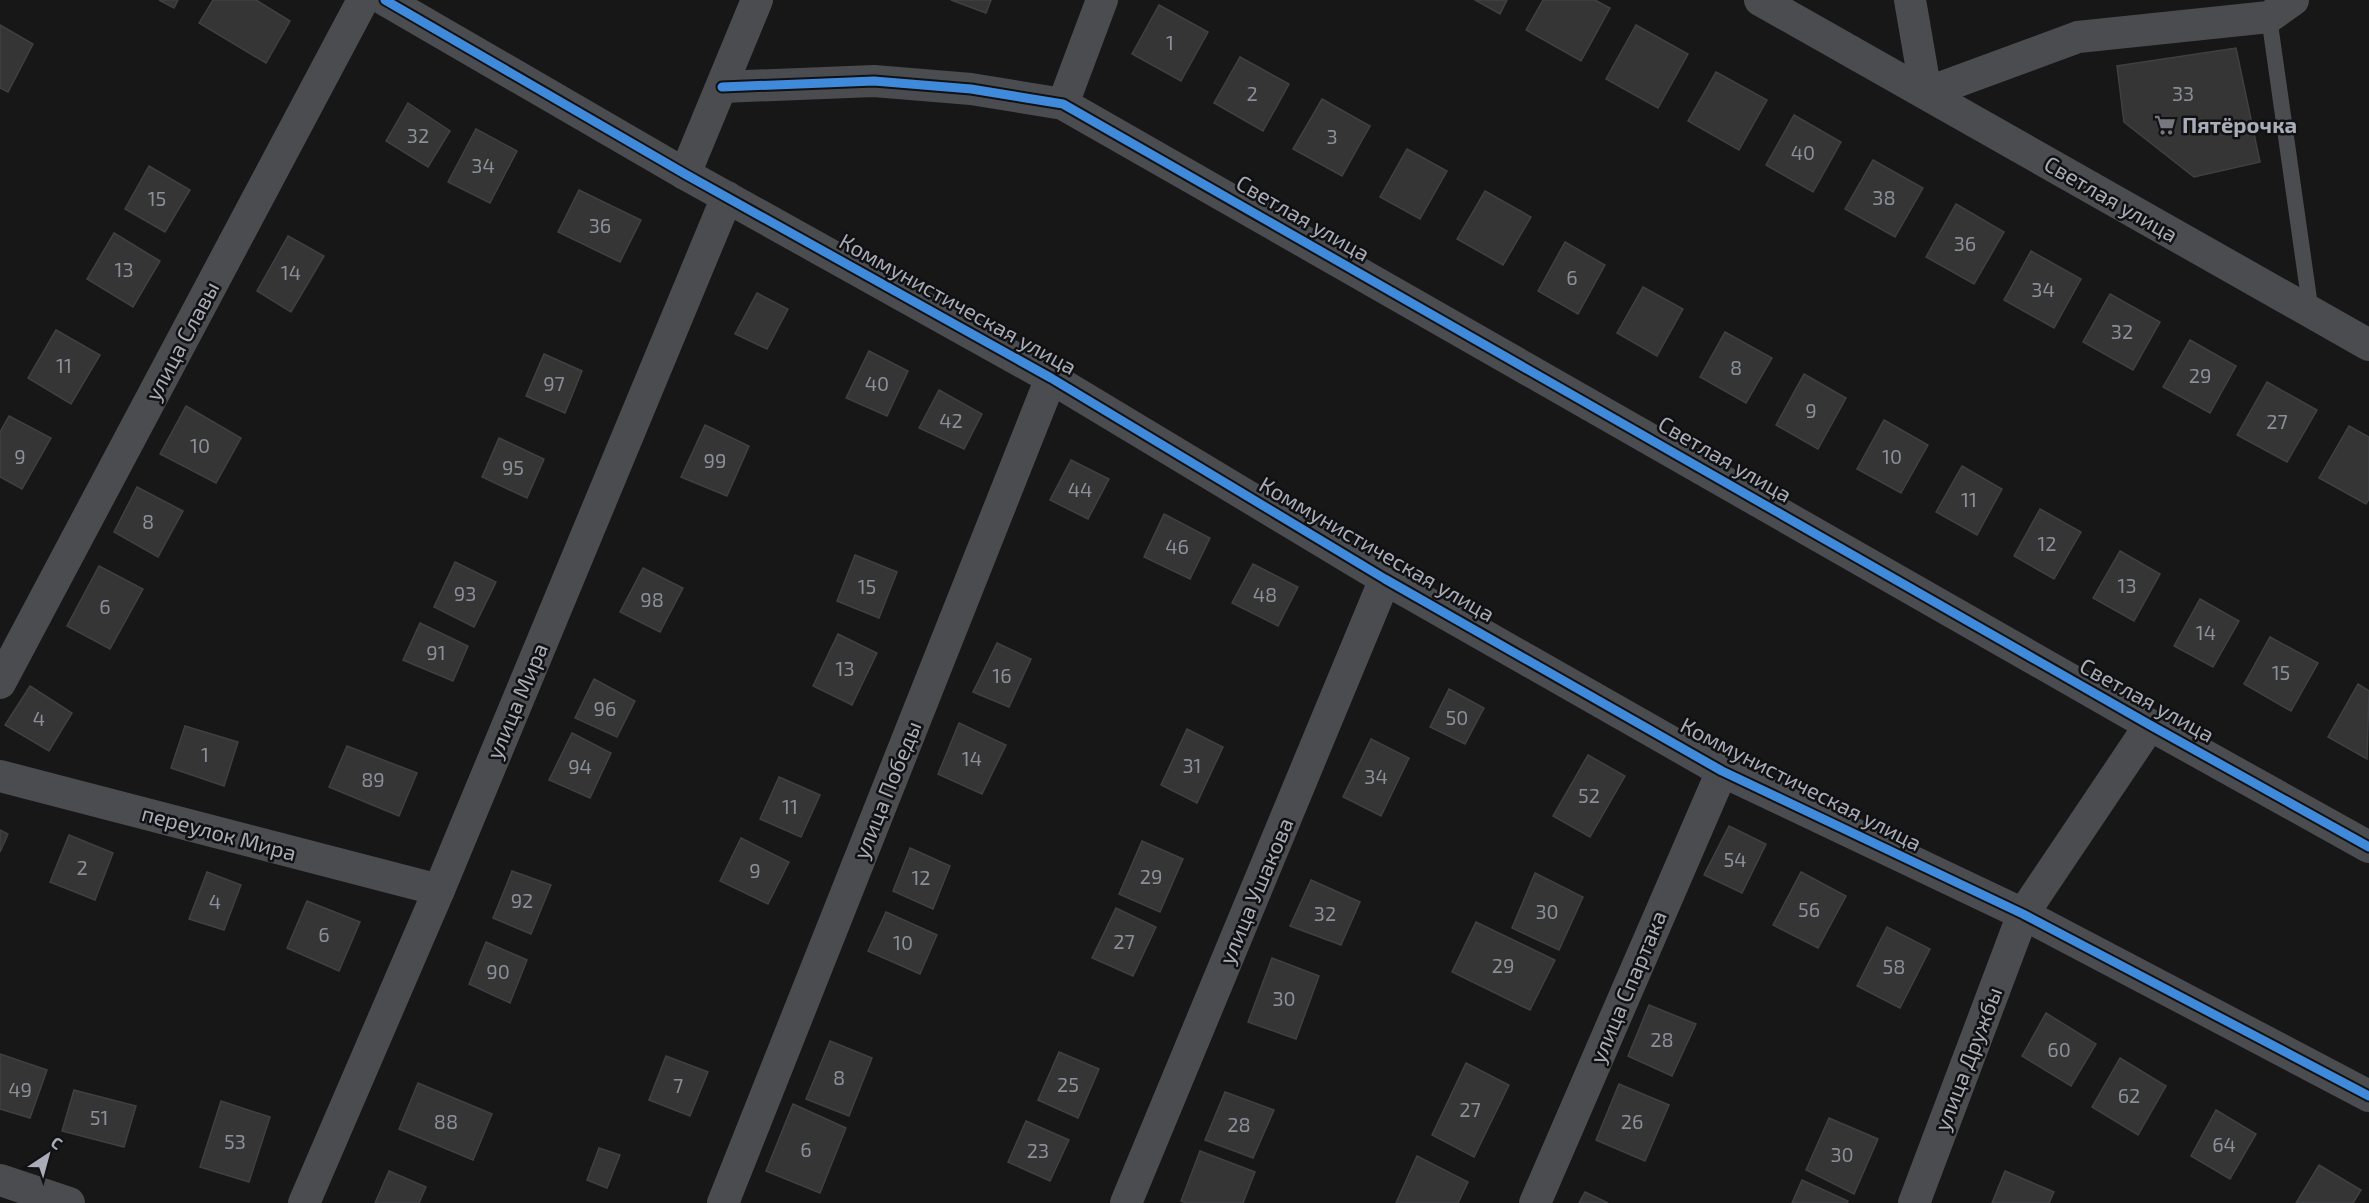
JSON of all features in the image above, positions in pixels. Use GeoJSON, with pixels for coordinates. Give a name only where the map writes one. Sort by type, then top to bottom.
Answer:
{"type":"FeatureCollection","features":[{"type":"Feature","properties":{"kind":"street","name":"улица Славы"},"geometry":{"type":"LineString","coordinates":[[0,683],[363,0]]}},
{"type":"Feature","properties":{"kind":"street","name":"Коммунистическая улица"},"geometry":{"type":"LineString","coordinates":[[385,0],[685,174],[1051,378],[1385,579],[1722,771],[2022,914],[2369,1096]]}},
{"type":"Feature","properties":{"kind":"street"},"geometry":{"type":"LineString","coordinates":[[685,174],[757,0]]}},
{"type":"Feature","properties":{"kind":"street"},"geometry":{"type":"LineString","coordinates":[[722,87],[874,81],[972,89],[1063,104],[1102,0]]}},
{"type":"Feature","properties":{"kind":"street","name":"Светлая улица"},"geometry":{"type":"LineString","coordinates":[[1760,0],[2369,345]]}},
{"type":"Feature","properties":{"kind":"street"},"geometry":{"type":"LineString","coordinates":[[1910,0],[1926,93],[2078,37],[2281,9]]}},
{"type":"Feature","properties":{"kind":"street","name":"Светлая улица"},"geometry":{"type":"LineString","coordinates":[[1063,104],[2150,725],[2369,847]]}},
{"type":"Feature","properties":{"kind":"street","name":"улица Мира"},"geometry":{"type":"LineString","coordinates":[[304,1203],[439,890],[727,197]]}},
{"type":"Feature","properties":{"kind":"street","name":"улица Победы"},"geometry":{"type":"LineString","coordinates":[[723,1203],[1051,378]]}},
{"type":"Feature","properties":{"kind":"street","name":"улица Ушакова"},"geometry":{"type":"LineString","coordinates":[[1126,1203],[1385,579]]}},
{"type":"Feature","properties":{"kind":"street","name":"улица Дружбы"},"geometry":{"type":"LineString","coordinates":[[1914,1203],[2022,914],[2150,725]]}},
{"type":"Feature","properties":{"kind":"street","name":"улица Спартака"},"geometry":{"type":"LineString","coordinates":[[1535,1203],[1722,771]]}},
{"type":"Feature","properties":{"kind":"street","name":"переулок Мира"},"geometry":{"type":"LineString","coordinates":[[0,776],[439,890]]}},
{"type":"Feature","properties":{"kind":"street"},"geometry":{"type":"LineString","coordinates":[[0,1180],[69,1203]]}},
{"type":"Feature","properties":{"kind":"lane"},"geometry":{"type":"LineString","coordinates":[[2281,9],[2311,313]]}},
{"type":"Feature","properties":{"kind":"building"},"geometry":{"type":"Polygon","coordinates":[[[159,0],[178,0],[174,8],[159,0]]]}},
{"type":"Feature","properties":{"kind":"building"},"geometry":{"type":"Polygon","coordinates":[[[213,0],[256,0],[290,21],[266,63],[199,23],[213,0]]]}},
{"type":"Feature","properties":{"kind":"building"},"geometry":{"type":"Polygon","coordinates":[[[951,0],[991,0],[986,13],[951,0]]]}},
{"type":"Feature","properties":{"kind":"building"},"geometry":{"type":"Polygon","coordinates":[[[1475,0],[1507,0],[1500,14],[1475,0]]]}},
{"type":"Feature","properties":{"kind":"building"},"geometry":{"type":"Polygon","coordinates":[[[1543,0],[1595,0],[1610,8],[1581,61],[1526,30],[1543,0]]]}},
{"type":"Feature","properties":{"kind":"building"},"geometry":{"type":"Polygon","coordinates":[[[1159,5],[1208,32],[1181,81],[1132,54],[1159,5]]]}},
{"type":"Feature","properties":{"kind":"building"},"geometry":{"type":"Polygon","coordinates":[[[0,25],[33,44],[8,92],[0,88],[0,25]]]}},
{"type":"Feature","properties":{"kind":"building"},"geometry":{"type":"Polygon","coordinates":[[[1636,25],[1688,54],[1658,108],[1606,79],[1636,25]]]}},
{"type":"Feature","properties":{"kind":"building"},"geometry":{"type":"Polygon","coordinates":[[[2236,48],[2260,162],[2194,177],[2124,122],[2117,66],[2236,48]]]}},
{"type":"Feature","properties":{"kind":"building"},"geometry":{"type":"Polygon","coordinates":[[[1240,57],[1289,84],[1263,131],[1214,103],[1240,57]]]}},
{"type":"Feature","properties":{"kind":"building"},"geometry":{"type":"Polygon","coordinates":[[[1716,72],[1767,100],[1739,150],[1688,121],[1716,72]]]}},
{"type":"Feature","properties":{"kind":"building"},"geometry":{"type":"Polygon","coordinates":[[[1322,99],[1370,126],[1342,176],[1293,149],[1322,99]]]}},
{"type":"Feature","properties":{"kind":"building"},"geometry":{"type":"Polygon","coordinates":[[[408,103],[450,131],[428,167],[386,141],[408,103]]]}},
{"type":"Feature","properties":{"kind":"building"},"geometry":{"type":"Polygon","coordinates":[[[1794,115],[1841,142],[1813,192],[1766,165],[1794,115]]]}},
{"type":"Feature","properties":{"kind":"building"},"geometry":{"type":"Polygon","coordinates":[[[476,129],[517,151],[490,203],[448,182],[476,129]]]}},
{"type":"Feature","properties":{"kind":"building"},"geometry":{"type":"Polygon","coordinates":[[[1407,149],[1447,171],[1420,219],[1380,197],[1407,149]]]}},
{"type":"Feature","properties":{"kind":"building"},"geometry":{"type":"Polygon","coordinates":[[[1873,160],[1923,188],[1895,237],[1845,209],[1873,160]]]}},
{"type":"Feature","properties":{"kind":"building"},"geometry":{"type":"Polygon","coordinates":[[[149,166],[190,190],[165,232],[125,209],[149,166]]]}},
{"type":"Feature","properties":{"kind":"building"},"geometry":{"type":"Polygon","coordinates":[[[579,190],[641,220],[620,262],[558,232],[579,190]]]}},
{"type":"Feature","properties":{"kind":"building"},"geometry":{"type":"Polygon","coordinates":[[[1485,191],[1531,217],[1503,265],[1457,239],[1485,191]]]}},
{"type":"Feature","properties":{"kind":"building"},"geometry":{"type":"Polygon","coordinates":[[[1956,204],[2004,232],[1974,284],[1926,257],[1956,204]]]}},
{"type":"Feature","properties":{"kind":"building"},"geometry":{"type":"Polygon","coordinates":[[[114,233],[160,261],[133,307],[87,279],[114,233]]]}},
{"type":"Feature","properties":{"kind":"building"},"geometry":{"type":"Polygon","coordinates":[[[288,236],[324,256],[291,312],[257,291],[288,236]]]}},
{"type":"Feature","properties":{"kind":"building"},"geometry":{"type":"Polygon","coordinates":[[[1565,242],[1605,265],[1578,314],[1538,291],[1565,242]]]}},
{"type":"Feature","properties":{"kind":"building"},"geometry":{"type":"Polygon","coordinates":[[[2031,251],[2081,279],[2054,328],[2004,300],[2031,251]]]}},
{"type":"Feature","properties":{"kind":"building"},"geometry":{"type":"Polygon","coordinates":[[[1643,287],[1683,309],[1657,356],[1617,333],[1643,287]]]}},
{"type":"Feature","properties":{"kind":"building"},"geometry":{"type":"Polygon","coordinates":[[[757,293],[788,309],[767,349],[735,334],[757,293]]]}},
{"type":"Feature","properties":{"kind":"building"},"geometry":{"type":"Polygon","coordinates":[[[2110,294],[2160,322],[2133,370],[2083,342],[2110,294]]]}},
{"type":"Feature","properties":{"kind":"building"},"geometry":{"type":"Polygon","coordinates":[[[56,330],[100,355],[71,404],[28,378],[56,330]]]}},
{"type":"Feature","properties":{"kind":"building"},"geometry":{"type":"Polygon","coordinates":[[[1725,332],[1772,358],[1746,403],[1700,377],[1725,332]]]}},
{"type":"Feature","properties":{"kind":"building"},"geometry":{"type":"Polygon","coordinates":[[[2190,340],[2236,366],[2210,413],[2163,387],[2190,340]]]}},
{"type":"Feature","properties":{"kind":"building"},"geometry":{"type":"Polygon","coordinates":[[[869,351],[908,371],[887,416],[846,398],[869,351]]]}},
{"type":"Feature","properties":{"kind":"building"},"geometry":{"type":"Polygon","coordinates":[[[544,354],[582,371],[565,413],[526,396],[544,354]]]}},
{"type":"Feature","properties":{"kind":"building"},"geometry":{"type":"Polygon","coordinates":[[[1804,374],[1846,398],[1818,449],[1776,425],[1804,374]]]}},
{"type":"Feature","properties":{"kind":"building"},"geometry":{"type":"Polygon","coordinates":[[[2267,382],[2317,410],[2287,462],[2237,435],[2267,382]]]}},
{"type":"Feature","properties":{"kind":"building"},"geometry":{"type":"Polygon","coordinates":[[[939,390],[982,414],[964,449],[919,428],[939,390]]]}},
{"type":"Feature","properties":{"kind":"building"},"geometry":{"type":"Polygon","coordinates":[[[186,406],[241,438],[216,483],[160,454],[186,406]]]}},
{"type":"Feature","properties":{"kind":"building"},"geometry":{"type":"Polygon","coordinates":[[[9,416],[51,438],[22,489],[0,477],[0,432],[9,416]]]}},
{"type":"Feature","properties":{"kind":"building"},"geometry":{"type":"Polygon","coordinates":[[[1884,420],[1928,445],[1901,493],[1857,469],[1884,420]]]}},
{"type":"Feature","properties":{"kind":"building"},"geometry":{"type":"Polygon","coordinates":[[[705,425],[749,446],[727,496],[681,477],[705,425]]]}},
{"type":"Feature","properties":{"kind":"building"},"geometry":{"type":"Polygon","coordinates":[[[2349,426],[2369,437],[2369,499],[2366,504],[2319,478],[2349,426]]]}},
{"type":"Feature","properties":{"kind":"building"},"geometry":{"type":"Polygon","coordinates":[[[499,438],[544,459],[527,498],[482,477],[499,438]]]}},
{"type":"Feature","properties":{"kind":"building"},"geometry":{"type":"Polygon","coordinates":[[[1071,460],[1109,479],[1088,519],[1050,500],[1071,460]]]}},
{"type":"Feature","properties":{"kind":"building"},"geometry":{"type":"Polygon","coordinates":[[[1962,466],[2002,489],[1977,535],[1936,512],[1962,466]]]}},
{"type":"Feature","properties":{"kind":"building"},"geometry":{"type":"Polygon","coordinates":[[[137,487],[183,511],[158,557],[114,532],[137,487]]]}},
{"type":"Feature","properties":{"kind":"building"},"geometry":{"type":"Polygon","coordinates":[[[2040,509],[2081,532],[2054,579],[2014,556],[2040,509]]]}},
{"type":"Feature","properties":{"kind":"building"},"geometry":{"type":"Polygon","coordinates":[[[1164,514],[1210,538],[1190,579],[1144,557],[1164,514]]]}},
{"type":"Feature","properties":{"kind":"building"},"geometry":{"type":"Polygon","coordinates":[[[2120,551],[2160,574],[2134,621],[2093,598],[2120,551]]]}},
{"type":"Feature","properties":{"kind":"building"},"geometry":{"type":"Polygon","coordinates":[[[855,555],[897,572],[879,618],[837,601],[855,555]]]}},
{"type":"Feature","properties":{"kind":"building"},"geometry":{"type":"Polygon","coordinates":[[[455,562],[496,582],[474,627],[434,607],[455,562]]]}},
{"type":"Feature","properties":{"kind":"building"},"geometry":{"type":"Polygon","coordinates":[[[1253,564],[1298,587],[1278,626],[1232,603],[1253,564]]]}},
{"type":"Feature","properties":{"kind":"building"},"geometry":{"type":"Polygon","coordinates":[[[99,566],[143,589],[110,649],[67,626],[99,566]]]}},
{"type":"Feature","properties":{"kind":"building"},"geometry":{"type":"Polygon","coordinates":[[[643,568],[683,588],[660,632],[620,612],[643,568]]]}},
{"type":"Feature","properties":{"kind":"building"},"geometry":{"type":"Polygon","coordinates":[[[2200,599],[2239,621],[2213,667],[2174,646],[2200,599]]]}},
{"type":"Feature","properties":{"kind":"building"},"geometry":{"type":"Polygon","coordinates":[[[420,623],[468,646],[453,681],[403,660],[420,623]]]}},
{"type":"Feature","properties":{"kind":"building"},"geometry":{"type":"Polygon","coordinates":[[[838,634],[877,653],[852,705],[813,686],[838,634]]]}},
{"type":"Feature","properties":{"kind":"building"},"geometry":{"type":"Polygon","coordinates":[[[2270,637],[2318,663],[2291,711],[2244,684],[2270,637]]]}},
{"type":"Feature","properties":{"kind":"building"},"geometry":{"type":"Polygon","coordinates":[[[997,643],[1031,659],[1009,707],[973,692],[997,643]]]}},
{"type":"Feature","properties":{"kind":"building"},"geometry":{"type":"Polygon","coordinates":[[[594,679],[635,701],[617,737],[575,718],[594,679]]]}},
{"type":"Feature","properties":{"kind":"building"},"geometry":{"type":"Polygon","coordinates":[[[2358,684],[2369,691],[2367,759],[2328,737],[2358,684]]]}},
{"type":"Feature","properties":{"kind":"building"},"geometry":{"type":"Polygon","coordinates":[[[30,686],[72,713],[49,751],[5,725],[30,686]]]}},
{"type":"Feature","properties":{"kind":"building"},"geometry":{"type":"Polygon","coordinates":[[[1449,689],[1484,708],[1465,744],[1430,727],[1449,689]]]}},
{"type":"Feature","properties":{"kind":"building"},"geometry":{"type":"Polygon","coordinates":[[[959,723],[1006,745],[982,794],[938,774],[959,723]]]}},
{"type":"Feature","properties":{"kind":"building"},"geometry":{"type":"Polygon","coordinates":[[[185,726],[238,742],[224,786],[171,768],[185,726]]]}},
{"type":"Feature","properties":{"kind":"building"},"geometry":{"type":"Polygon","coordinates":[[[1187,729],[1223,747],[1197,803],[1161,785],[1187,729]]]}},
{"type":"Feature","properties":{"kind":"building"},"geometry":{"type":"Polygon","coordinates":[[[572,733],[611,753],[590,798],[549,780],[572,733]]]}},
{"type":"Feature","properties":{"kind":"building"},"geometry":{"type":"Polygon","coordinates":[[[1371,739],[1409,758],[1381,816],[1343,797],[1371,739]]]}},
{"type":"Feature","properties":{"kind":"building"},"geometry":{"type":"Polygon","coordinates":[[[347,746],[417,773],[399,816],[329,787],[347,746]]]}},
{"type":"Feature","properties":{"kind":"building"},"geometry":{"type":"Polygon","coordinates":[[[1588,755],[1625,776],[1590,837],[1553,816],[1588,755]]]}},
{"type":"Feature","properties":{"kind":"building"},"geometry":{"type":"Polygon","coordinates":[[[779,777],[820,795],[801,837],[760,819],[779,777]]]}},
{"type":"Feature","properties":{"kind":"building"},"geometry":{"type":"Polygon","coordinates":[[[1729,826],[1766,844],[1742,893],[1704,875],[1729,826]]]}},
{"type":"Feature","properties":{"kind":"building"},"geometry":{"type":"Polygon","coordinates":[[[0,830],[8,834],[0,852],[0,830]]]}},
{"type":"Feature","properties":{"kind":"building"},"geometry":{"type":"Polygon","coordinates":[[[69,835],[113,853],[95,900],[50,882],[69,835]]]}},
{"type":"Feature","properties":{"kind":"building"},"geometry":{"type":"Polygon","coordinates":[[[741,838],[789,862],[768,904],[720,881],[741,838]]]}},
{"type":"Feature","properties":{"kind":"building"},"geometry":{"type":"Polygon","coordinates":[[[1142,841],[1183,859],[1160,912],[1119,894],[1142,841]]]}},
{"type":"Feature","properties":{"kind":"building"},"geometry":{"type":"Polygon","coordinates":[[[910,848],[950,866],[933,909],[893,891],[910,848]]]}},
{"type":"Feature","properties":{"kind":"building"},"geometry":{"type":"Polygon","coordinates":[[[512,871],[551,885],[531,934],[493,918],[512,871]]]}},
{"type":"Feature","properties":{"kind":"building"},"geometry":{"type":"Polygon","coordinates":[[[207,872],[241,885],[224,930],[189,919],[207,872]]]}},
{"type":"Feature","properties":{"kind":"building"},"geometry":{"type":"Polygon","coordinates":[[[1801,872],[1846,896],[1818,948],[1773,925],[1801,872]]]}},
{"type":"Feature","properties":{"kind":"building"},"geometry":{"type":"Polygon","coordinates":[[[1535,873],[1583,897],[1559,950],[1512,928],[1535,873]]]}},
{"type":"Feature","properties":{"kind":"building"},"geometry":{"type":"Polygon","coordinates":[[[1311,880],[1360,902],[1341,945],[1290,926],[1311,880]]]}},
{"type":"Feature","properties":{"kind":"building"},"geometry":{"type":"Polygon","coordinates":[[[307,901],[360,922],[339,971],[287,948],[307,901]]]}},
{"type":"Feature","properties":{"kind":"building"},"geometry":{"type":"Polygon","coordinates":[[[1116,908],[1156,927],[1133,976],[1092,958],[1116,908]]]}},
{"type":"Feature","properties":{"kind":"building"},"geometry":{"type":"Polygon","coordinates":[[[886,912],[937,935],[920,974],[868,951],[886,912]]]}},
{"type":"Feature","properties":{"kind":"building"},"geometry":{"type":"Polygon","coordinates":[[[1476,922],[1555,960],[1530,1010],[1452,972],[1476,922]]]}},
{"type":"Feature","properties":{"kind":"building"},"geometry":{"type":"Polygon","coordinates":[[[1887,927],[1930,949],[1900,1008],[1857,986],[1887,927]]]}},
{"type":"Feature","properties":{"kind":"building"},"geometry":{"type":"Polygon","coordinates":[[[486,942],[527,960],[510,1003],[469,984],[486,942]]]}},
{"type":"Feature","properties":{"kind":"building"},"geometry":{"type":"Polygon","coordinates":[[[1272,958],[1319,976],[1296,1039],[1248,1022],[1272,958]]]}},
{"type":"Feature","properties":{"kind":"building"},"geometry":{"type":"Polygon","coordinates":[[[1649,1005],[1696,1024],[1672,1076],[1628,1056],[1649,1005]]]}},
{"type":"Feature","properties":{"kind":"building"},"geometry":{"type":"Polygon","coordinates":[[[2046,1013],[2096,1044],[2071,1086],[2022,1056],[2046,1013]]]}},
{"type":"Feature","properties":{"kind":"building"},"geometry":{"type":"Polygon","coordinates":[[[830,1041],[872,1058],[849,1116],[806,1099],[830,1041]]]}},
{"type":"Feature","properties":{"kind":"building"},"geometry":{"type":"Polygon","coordinates":[[[1059,1052],[1099,1069],[1078,1118],[1038,1100],[1059,1052]]]}},
{"type":"Feature","properties":{"kind":"building"},"geometry":{"type":"Polygon","coordinates":[[[0,1054],[47,1070],[30,1118],[0,1109],[0,1054]]]}},
{"type":"Feature","properties":{"kind":"building"},"geometry":{"type":"Polygon","coordinates":[[[666,1056],[708,1072],[690,1116],[649,1100],[666,1056]]]}},
{"type":"Feature","properties":{"kind":"building"},"geometry":{"type":"Polygon","coordinates":[[[2120,1058],[2166,1086],[2138,1135],[2092,1107],[2120,1058]]]}},
{"type":"Feature","properties":{"kind":"building"},"geometry":{"type":"Polygon","coordinates":[[[1466,1063],[1509,1085],[1474,1157],[1432,1135],[1466,1063]]]}},
{"type":"Feature","properties":{"kind":"building"},"geometry":{"type":"Polygon","coordinates":[[[418,1083],[492,1114],[473,1160],[399,1129],[418,1083]]]}},
{"type":"Feature","properties":{"kind":"building"},"geometry":{"type":"Polygon","coordinates":[[[1619,1084],[1669,1105],[1645,1161],[1596,1140],[1619,1084]]]}},
{"type":"Feature","properties":{"kind":"building"},"geometry":{"type":"Polygon","coordinates":[[[74,1090],[136,1106],[124,1147],[62,1131],[74,1090]]]}},
{"type":"Feature","properties":{"kind":"building"},"geometry":{"type":"Polygon","coordinates":[[[1225,1092],[1274,1110],[1253,1158],[1205,1140],[1225,1092]]]}},
{"type":"Feature","properties":{"kind":"building"},"geometry":{"type":"Polygon","coordinates":[[[221,1101],[270,1117],[249,1182],[200,1167],[221,1101]]]}},
{"type":"Feature","properties":{"kind":"building"},"geometry":{"type":"Polygon","coordinates":[[[793,1104],[846,1128],[820,1193],[766,1171],[793,1104]]]}},
{"type":"Feature","properties":{"kind":"building"},"geometry":{"type":"Polygon","coordinates":[[[2216,1110],[2256,1134],[2230,1179],[2191,1156],[2216,1110]]]}},
{"type":"Feature","properties":{"kind":"building"},"geometry":{"type":"Polygon","coordinates":[[[1829,1118],[1878,1139],[1854,1194],[1806,1170],[1829,1118]]]}},
{"type":"Feature","properties":{"kind":"building"},"geometry":{"type":"Polygon","coordinates":[[[1026,1121],[1069,1140],[1050,1181],[1008,1162],[1026,1121]]]}},
{"type":"Feature","properties":{"kind":"building"},"geometry":{"type":"Polygon","coordinates":[[[599,1148],[620,1155],[607,1188],[587,1180],[599,1148]]]}},
{"type":"Feature","properties":{"kind":"building"},"geometry":{"type":"Polygon","coordinates":[[[1200,1151],[1255,1172],[1243,1203],[1186,1203],[1181,1201],[1200,1151]]]}},
{"type":"Feature","properties":{"kind":"building"},"geometry":{"type":"Polygon","coordinates":[[[1417,1156],[1468,1182],[1458,1203],[1396,1203],[1417,1156]]]}},
{"type":"Feature","properties":{"kind":"building"},"geometry":{"type":"Polygon","coordinates":[[[2319,1165],[2361,1190],[2353,1203],[2296,1203],[2319,1165]]]}},
{"type":"Feature","properties":{"kind":"building"},"geometry":{"type":"Polygon","coordinates":[[[389,1171],[426,1187],[419,1203],[375,1203],[389,1171]]]}},
{"type":"Feature","properties":{"kind":"building"},"geometry":{"type":"Polygon","coordinates":[[[2005,1171],[2054,1192],[2049,1203],[1992,1203],[2005,1171]]]}},
{"type":"Feature","properties":{"kind":"building"},"geometry":{"type":"Polygon","coordinates":[[[1802,1180],[1848,1201],[1847,1203],[1792,1203],[1802,1180]]]}},
{"type":"Feature","properties":{"kind":"building"},"geometry":{"type":"Polygon","coordinates":[[[1585,1192],[1608,1203],[1579,1203],[1585,1192]]]}},
{"type":"Feature","properties":{"kind":"cycle path"},"geometry":{"type":"LineString","coordinates":[[385,0],[685,174],[1051,378],[1385,579],[1722,771],[2023,914],[2369,1096]]}},
{"type":"Feature","properties":{"kind":"cycle path"},"geometry":{"type":"LineString","coordinates":[[722,87],[874,81],[971,89],[1063,104],[2150,725],[2369,847]]}},
{"type":"Feature","properties":{"kind":"place","name":"Пятёрочка"},"geometry":{"type":"Point","coordinates":[2165,125]}}]}
